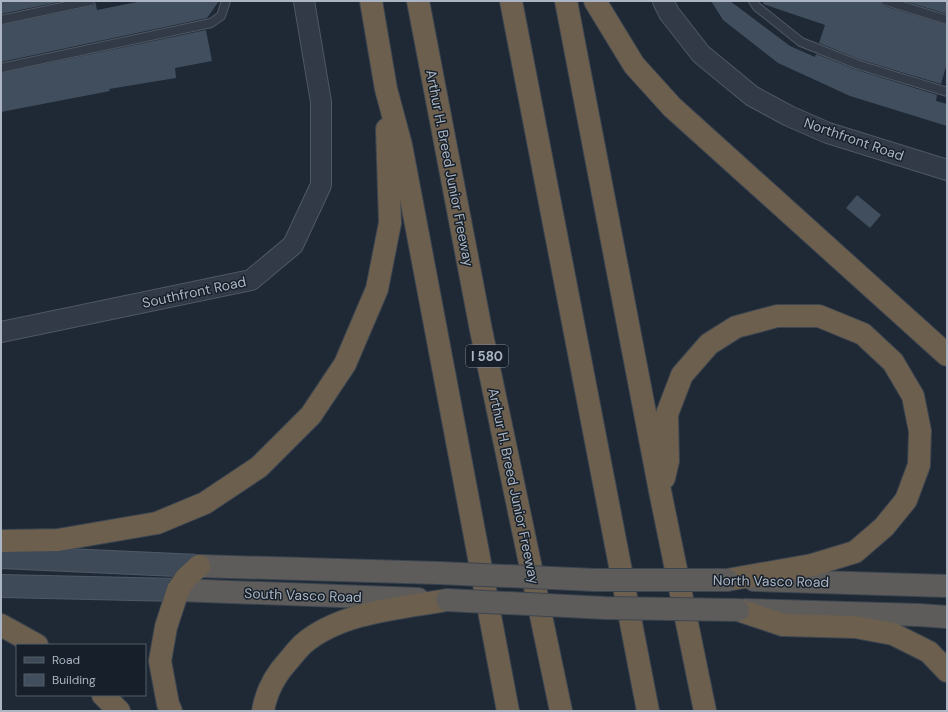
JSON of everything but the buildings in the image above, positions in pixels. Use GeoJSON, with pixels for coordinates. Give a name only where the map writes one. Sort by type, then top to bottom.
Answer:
{"type":"FeatureCollection","features":[{"type":"Feature","properties":{"kind":"highway"},"geometry":{"type":"LineString","coordinates":[[371,1],[386,90],[401,144],[508,711]]}},
{"type":"Feature","properties":{"kind":"highway","name":"Arthur H. Breed Junior Freeway"},"geometry":{"type":"LineString","coordinates":[[418,1],[481,330],[561,711]]}},
{"type":"Feature","properties":{"kind":"highway"},"geometry":{"type":"LineString","coordinates":[[511,1],[648,711]]}},
{"type":"Feature","properties":{"kind":"highway"},"geometry":{"type":"LineString","coordinates":[[566,1],[660,491],[705,711]]}},
{"type":"Feature","properties":{"kind":"highway"},"geometry":{"type":"LineString","coordinates":[[595,1],[634,65],[672,107],[947,355]]}},
{"type":"Feature","properties":{"kind":"highway"},"geometry":{"type":"LineString","coordinates":[[1,541],[58,540],[157,523],[205,503],[259,467],[311,415],[345,364],[377,289],[390,223],[386,90]]}},
{"type":"Feature","properties":{"kind":"highway"},"geometry":{"type":"LineString","coordinates":[[660,491],[668,461],[667,414],[682,375],[709,344],[736,327],[777,316],[820,316],[863,334],[894,362],[913,396],[920,431],[919,465],[906,500],[884,527],[855,552],[812,566],[727,580]]}},
{"type":"Feature","properties":{"kind":"highway"},"geometry":{"type":"LineString","coordinates":[[171,711],[168,704],[160,661],[166,627],[178,590],[186,578],[199,566]]}},
{"type":"Feature","properties":{"kind":"highway","name":"South Vasco Road"},"geometry":{"type":"LineString","coordinates":[[199,566],[439,573],[595,580]]}},
{"type":"Feature","properties":{"kind":"highway","name":"North Vasco Road"},"geometry":{"type":"LineString","coordinates":[[595,580],[727,580],[947,586]]}},
{"type":"Feature","properties":{"kind":"highway","name":"South Vasco Road"},"geometry":{"type":"LineString","coordinates":[[178,590],[447,600],[605,608],[738,610]]}},
{"type":"Feature","properties":{"kind":"highway"},"geometry":{"type":"LineString","coordinates":[[263,711],[265,701],[280,670],[303,644],[324,630],[354,618],[387,610],[447,600]]}},
{"type":"Feature","properties":{"kind":"highway"},"geometry":{"type":"LineString","coordinates":[[738,610],[947,617]]}},
{"type":"Feature","properties":{"kind":"highway"},"geometry":{"type":"LineString","coordinates":[[738,610],[783,625],[855,627],[893,634],[929,652],[947,671]]}},
{"type":"Feature","properties":{"kind":"highway"},"geometry":{"type":"LineString","coordinates":[[1,625],[35,644]]}},
{"type":"Feature","properties":{"kind":"highway"},"geometry":{"type":"LineString","coordinates":[[104,696],[119,711]]}},
{"type":"Feature","properties":{"kind":"main road","name":"South Vasco Road"},"geometry":{"type":"LineString","coordinates":[[1,557],[199,566]]}},
{"type":"Feature","properties":{"kind":"main road","name":"South Vasco Road"},"geometry":{"type":"LineString","coordinates":[[1,586],[178,590]]}},
{"type":"Feature","properties":{"kind":"street","name":"Southfront Road"},"geometry":{"type":"LineString","coordinates":[[1,332],[252,280],[293,245],[321,186],[321,102],[304,1]]}},
{"type":"Feature","properties":{"kind":"street","name":"Northfront Road"},"geometry":{"type":"LineString","coordinates":[[662,1],[669,13],[701,54],[752,96],[789,116],[828,133],[947,170]]}},
{"type":"Feature","properties":{"kind":"lane"},"geometry":{"type":"LineString","coordinates":[[1,20],[90,1]]}},
{"type":"Feature","properties":{"kind":"lane"},"geometry":{"type":"LineString","coordinates":[[1,68],[211,23],[221,16],[226,1]]}},
{"type":"Feature","properties":{"kind":"lane"},"geometry":{"type":"LineString","coordinates":[[753,1],[757,7],[801,42],[859,65],[947,92]]}},
{"type":"Feature","properties":{"kind":"lane"},"geometry":{"type":"LineString","coordinates":[[886,1],[947,20]]}}]}
